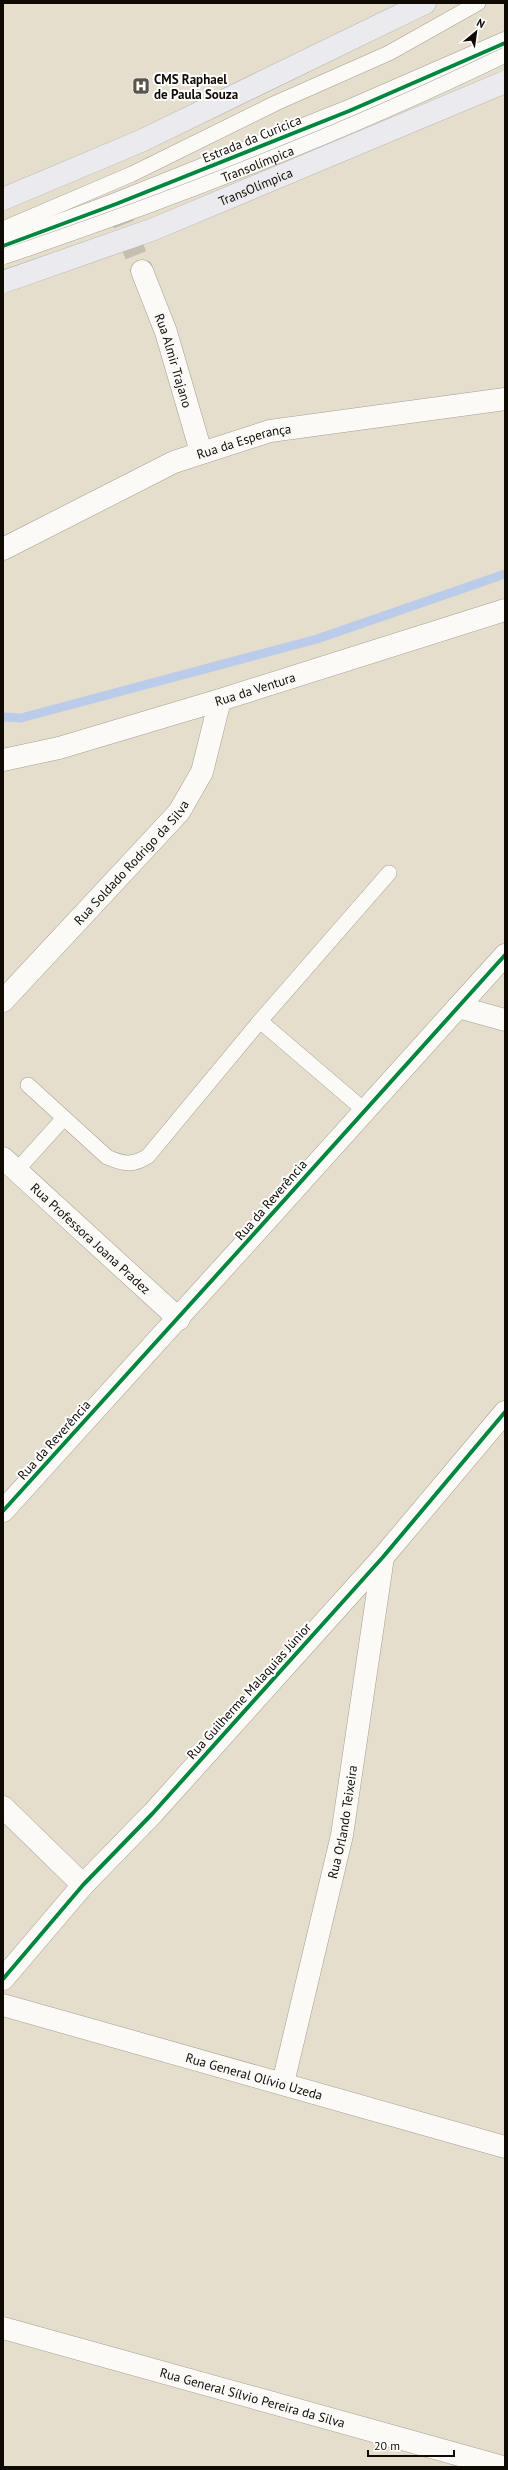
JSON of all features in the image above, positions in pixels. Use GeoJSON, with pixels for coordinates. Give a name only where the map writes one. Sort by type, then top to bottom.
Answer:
{"type":"FeatureCollection","features":[{"type":"Feature","properties":{"kind":"highway"},"geometry":{"type":"LineString","coordinates":[[3,199],[141,141],[426,3]]}},
{"type":"Feature","properties":{"kind":"highway","name":"TransOlímpica"},"geometry":{"type":"LineString","coordinates":[[3,282],[154,229],[505,82]]}},
{"type":"Feature","properties":{"kind":"street","name":"Estrada da Curicica"},"geometry":{"type":"LineString","coordinates":[[3,246],[116,204],[349,111],[505,43]]}},
{"type":"Feature","properties":{"kind":"street","name":"Rua Almir Trajano"},"geometry":{"type":"LineString","coordinates":[[142,271],[166,332],[201,452]]}},
{"type":"Feature","properties":{"kind":"street","name":"Rua da Esperança"},"geometry":{"type":"LineString","coordinates":[[3,549],[138,479],[201,452],[270,431],[293,426],[505,399]]}},
{"type":"Feature","properties":{"kind":"street","name":"Rua da Ventura"},"geometry":{"type":"LineString","coordinates":[[3,760],[59,748],[220,700],[505,610]]}},
{"type":"Feature","properties":{"kind":"street","name":"Rua Soldado Rodrigo da Silva"},"geometry":{"type":"LineString","coordinates":[[3,1001],[179,812],[202,772],[220,700]]}},
{"type":"Feature","properties":{"kind":"street","name":"Rua da Reverência"},"geometry":{"type":"LineString","coordinates":[[3,1511],[179,1319],[364,1110],[505,955]]}},
{"type":"Feature","properties":{"kind":"street"},"geometry":{"type":"LineString","coordinates":[[458,1007],[505,1020]]}},
{"type":"Feature","properties":{"kind":"street","name":"Rua Professora Joana Pradez"},"geometry":{"type":"LineString","coordinates":[[10,1164],[179,1319]]}},
{"type":"Feature","properties":{"kind":"street","name":"Rua Guilherme Malaquias Júnior"},"geometry":{"type":"LineString","coordinates":[[3,1979],[83,1886],[153,1813],[383,1557],[505,1412]]}},
{"type":"Feature","properties":{"kind":"street","name":"Rua Orlando Teixeira"},"geometry":{"type":"LineString","coordinates":[[283,2083],[342,1835],[383,1557]]}},
{"type":"Feature","properties":{"kind":"street"},"geometry":{"type":"LineString","coordinates":[[3,1807],[83,1886]]}},
{"type":"Feature","properties":{"kind":"street","name":"Rua General Olívio Uzeda"},"geometry":{"type":"LineString","coordinates":[[3,2005],[505,2147]]}},
{"type":"Feature","properties":{"kind":"street","name":"Rua General Sílvio Pereira da Silva"},"geometry":{"type":"LineString","coordinates":[[3,2328],[503,2467]]}},
{"type":"Feature","properties":{"kind":"lane"},"geometry":{"type":"LineString","coordinates":[[3,229],[132,174],[276,103],[389,53],[478,3]]}},
{"type":"Feature","properties":{"kind":"lane","name":"Transolímpica"},"geometry":{"type":"LineString","coordinates":[[3,257],[99,225],[286,153],[454,80],[505,55]]}},
{"type":"Feature","properties":{"kind":"lane"},"geometry":{"type":"LineString","coordinates":[[28,1085],[107,1157],[119,1162],[137,1163],[148,1156],[260,1021],[389,873]]}},
{"type":"Feature","properties":{"kind":"lane"},"geometry":{"type":"LineString","coordinates":[[260,1021],[364,1110]]}},
{"type":"Feature","properties":{"kind":"lane"},"geometry":{"type":"LineString","coordinates":[[10,1164],[64,1118]]}},
{"type":"Feature","properties":{"kind":"waterway"},"geometry":{"type":"LineString","coordinates":[[3,717],[21,718],[317,639],[505,574]]}},
{"type":"Feature","properties":{"kind":"tunnel"},"geometry":{"type":"LineString","coordinates":[[116,204],[142,271]]}},
{"type":"Feature","properties":{"kind":"cycle path"},"geometry":{"type":"LineString","coordinates":[[3,246],[116,204],[349,111],[505,43]]}},
{"type":"Feature","properties":{"kind":"cycle path"},"geometry":{"type":"LineString","coordinates":[[3,1511],[505,955]]}},
{"type":"Feature","properties":{"kind":"cycle path"},"geometry":{"type":"LineString","coordinates":[[3,1979],[83,1885],[153,1813],[383,1557],[505,1412]]}},
{"type":"Feature","properties":{"kind":"place","name":"CMS Raphael de Paula Souza"},"geometry":{"type":"Point","coordinates":[141,86]}}]}
